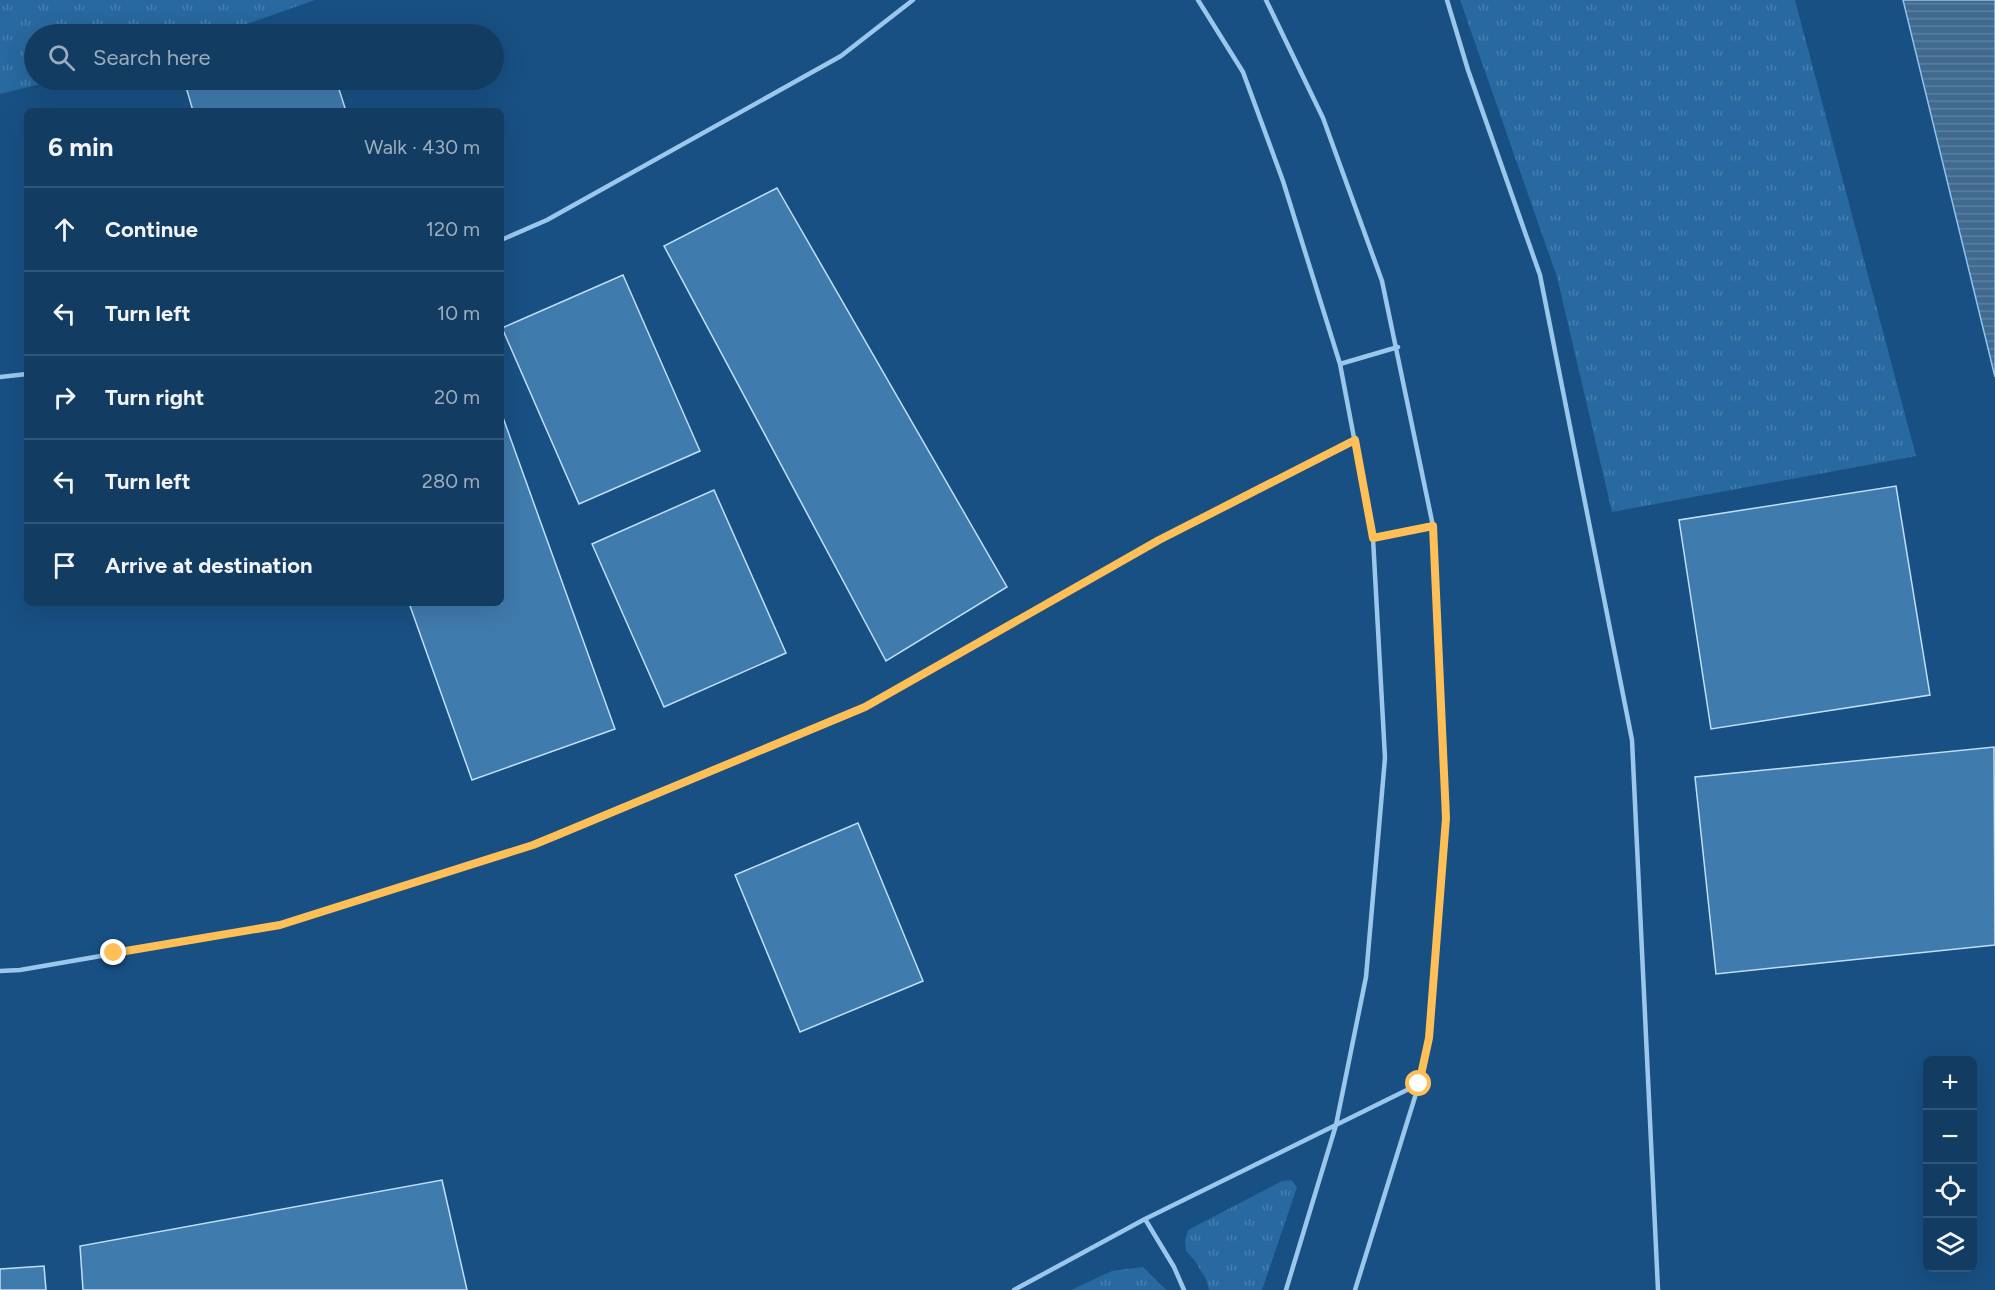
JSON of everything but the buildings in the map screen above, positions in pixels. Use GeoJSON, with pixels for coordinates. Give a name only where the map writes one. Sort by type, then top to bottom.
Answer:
{"type":"FeatureCollection","features":[{"type":"Feature","properties":{"kind":"lane"},"geometry":{"type":"LineString","coordinates":[[504,239],[547,220],[841,56],[913,0]]}},
{"type":"Feature","properties":{"kind":"lane"},"geometry":{"type":"LineString","coordinates":[[1198,0],[1243,72],[1283,181],[1340,364],[1373,538],[1385,758],[1366,977],[1336,1125],[1286,1290]]}},
{"type":"Feature","properties":{"kind":"lane"},"geometry":{"type":"LineString","coordinates":[[1266,0],[1323,118],[1383,281],[1433,526],[1446,818],[1429,1038],[1419,1084],[1355,1290]]}},
{"type":"Feature","properties":{"kind":"lane"},"geometry":{"type":"LineString","coordinates":[[1447,0],[1468,70],[1540,275],[1632,740],[1658,1290]]}},
{"type":"Feature","properties":{"kind":"lane"},"geometry":{"type":"LineString","coordinates":[[1340,364],[1398,347]]}},
{"type":"Feature","properties":{"kind":"lane"},"geometry":{"type":"LineString","coordinates":[[0,377],[24,374]]}},
{"type":"Feature","properties":{"kind":"lane"},"geometry":{"type":"LineString","coordinates":[[0,971],[20,970],[280,925],[533,845],[865,707],[1159,540],[1355,440]]}},
{"type":"Feature","properties":{"kind":"lane"},"geometry":{"type":"LineString","coordinates":[[1373,538],[1433,526]]}},
{"type":"Feature","properties":{"kind":"lane"},"geometry":{"type":"LineString","coordinates":[[1014,1290],[1145,1219],[1419,1084]]}},
{"type":"Feature","properties":{"kind":"lane"},"geometry":{"type":"LineString","coordinates":[[1145,1219],[1174,1267],[1184,1290]]}},
{"type":"Feature","properties":{"kind":"green space"},"geometry":{"type":"Polygon","coordinates":[[[0,0],[315,0],[247,24],[24,24],[24,88],[0,94],[0,0]]]}},
{"type":"Feature","properties":{"kind":"green space"},"geometry":{"type":"Polygon","coordinates":[[[1460,0],[1795,0],[1916,456],[1612,512],[1557,277],[1460,0]]]}},
{"type":"Feature","properties":{"kind":"green space"},"geometry":{"type":"Polygon","coordinates":[[[1291,1180],[1297,1187],[1262,1290],[1209,1290],[1206,1279],[1186,1251],[1185,1241],[1188,1230],[1282,1181],[1291,1180]]]}},
{"type":"Feature","properties":{"kind":"green space"},"geometry":{"type":"Polygon","coordinates":[[[1143,1267],[1166,1290],[1071,1290],[1112,1271],[1143,1267]]]}},
{"type":"Feature","properties":{"kind":"shaded area"},"geometry":{"type":"Polygon","coordinates":[[[1903,0],[1995,0],[1995,377],[1903,0]]]}},
{"type":"Feature","properties":{"kind":"route"},"geometry":{"type":"LineString","coordinates":[[114,953],[280,925],[555,836],[865,707],[1159,540],[1355,440],[1373,538],[1433,526],[1446,818],[1429,1038],[1419,1084]]}}]}
